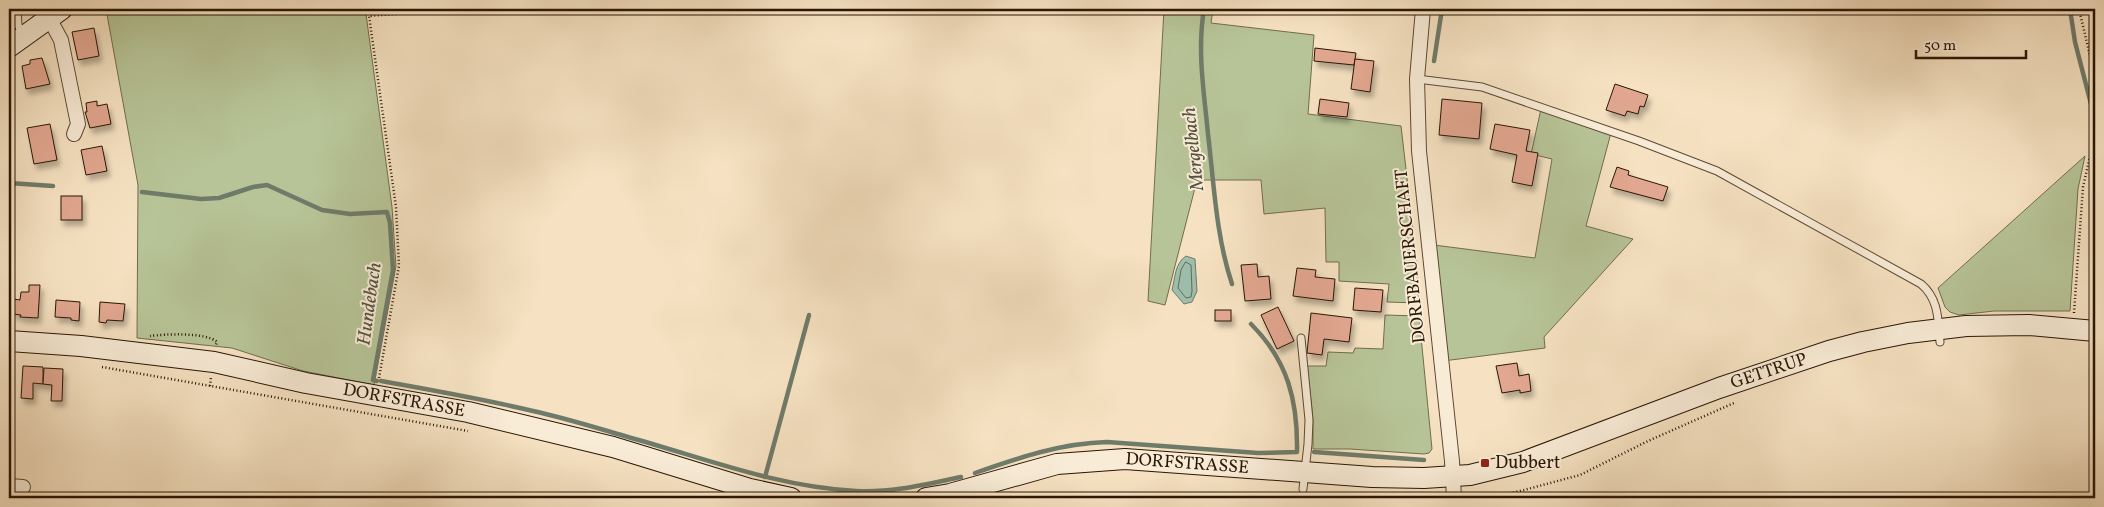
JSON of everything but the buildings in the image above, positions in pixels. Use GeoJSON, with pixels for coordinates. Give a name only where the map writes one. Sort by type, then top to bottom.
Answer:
{"type":"FeatureCollection","features":[{"type":"Feature","properties":{"kind":"main road"},"geometry":{"type":"LineString","coordinates":[[16,42],[56,13]]}},
{"type":"Feature","properties":{"kind":"main road","name":"GETTRUP"},"geometry":{"type":"LineString","coordinates":[[1454,477],[1488,472],[1523,462],[1719,388],[1829,351],[1908,332],[1939,335],[2000,324],[2095,331]]}},
{"type":"Feature","properties":{"kind":"main road","name":"DORFSTRASSE"},"geometry":{"type":"LineString","coordinates":[[9,341],[81,346],[214,362],[538,427],[639,454],[750,489],[791,498]]}},
{"type":"Feature","properties":{"kind":"main road","name":"DORFSTRASSE"},"geometry":{"type":"LineString","coordinates":[[926,498],[950,494],[1057,464],[1088,460],[1151,459],[1303,480],[1372,476],[1454,477]]}},
{"type":"Feature","properties":{"kind":"street","name":"DORFBAUERSCHAFT"},"geometry":{"type":"LineString","coordinates":[[1423,9],[1417,79],[1418,152],[1454,477],[1454,498]]}},
{"type":"Feature","properties":{"kind":"street"},"geometry":{"type":"LineString","coordinates":[[56,13],[78,124],[74,134]]}},
{"type":"Feature","properties":{"kind":"lane"},"geometry":{"type":"LineString","coordinates":[[16,9],[18,25],[16,42]]}},
{"type":"Feature","properties":{"kind":"lane"},"geometry":{"type":"LineString","coordinates":[[1417,79],[1482,87],[1639,141],[1717,171],[1921,284],[1930,291],[1935,302],[1939,335]]}},
{"type":"Feature","properties":{"kind":"lane"},"geometry":{"type":"LineString","coordinates":[[1301,338],[1309,420],[1303,480]]}},
{"type":"Feature","properties":{"kind":"path"},"geometry":{"type":"LineString","coordinates":[[376,396],[399,266],[396,207],[369,16],[459,9]]}},
{"type":"Feature","properties":{"kind":"path"},"geometry":{"type":"LineString","coordinates":[[2079,9],[2095,77]]}},
{"type":"Feature","properties":{"kind":"path"},"geometry":{"type":"LineString","coordinates":[[2073,328],[2083,188],[2095,134]]}},
{"type":"Feature","properties":{"kind":"path"},"geometry":{"type":"LineString","coordinates":[[98,366],[477,433]]}},
{"type":"Feature","properties":{"kind":"path"},"geometry":{"type":"LineString","coordinates":[[1475,498],[1505,494],[1580,475],[1648,441],[1738,401]]}},
{"type":"Feature","properties":{"kind":"path"},"geometry":{"type":"LineString","coordinates":[[1400,496],[1426,496]]}},
{"type":"Feature","properties":{"kind":"shaded area"},"geometry":{"type":"Polygon","coordinates":[[[106,9],[256,9],[258,14],[264,9],[422,9],[366,14],[392,207],[396,266],[374,385],[303,371],[232,348],[137,338],[138,185],[106,9]]]}},
{"type":"Feature","properties":{"kind":"shaded area"},"geometry":{"type":"Polygon","coordinates":[[[1164,9],[1213,9],[1211,23],[1314,35],[1308,114],[1401,126],[1418,273],[1418,303],[1387,302],[1389,284],[1339,281],[1339,262],[1326,262],[1325,208],[1264,214],[1261,180],[1197,180],[1165,305],[1148,301],[1164,9]]]}},
{"type":"Feature","properties":{"kind":"shaded area"},"geometry":{"type":"Polygon","coordinates":[[[1541,109],[1611,133],[1586,226],[1633,239],[1544,337],[1545,348],[1443,361],[1434,245],[1535,258],[1552,159],[1531,154],[1541,109]]]}},
{"type":"Feature","properties":{"kind":"shaded area"},"geometry":{"type":"Polygon","coordinates":[[[2085,156],[2078,189],[2070,311],[1994,311],[1959,315],[1950,312],[1945,307],[1938,288],[2085,156]]]}},
{"type":"Feature","properties":{"kind":"shaded area"},"geometry":{"type":"Polygon","coordinates":[[[1385,315],[1419,316],[1432,449],[1429,453],[1424,454],[1350,449],[1313,449],[1313,419],[1307,366],[1326,366],[1328,352],[1353,353],[1355,348],[1383,349],[1385,315]]]}},
{"type":"Feature","properties":{"kind":"water"},"geometry":{"type":"Polygon","coordinates":[[[1186,256],[1195,259],[1197,291],[1192,302],[1184,304],[1172,290],[1178,267],[1186,256]]]}},
{"type":"Feature","properties":{"kind":"waterway","name":"Mergelbach"},"geometry":{"type":"LineString","coordinates":[[1204,9],[1201,56],[1205,103],[1219,229],[1232,284]]}},
{"type":"Feature","properties":{"kind":"waterway"},"geometry":{"type":"LineString","coordinates":[[1434,61],[1442,9]]}},
{"type":"Feature","properties":{"kind":"waterway"},"geometry":{"type":"LineString","coordinates":[[2070,9],[2075,42],[2091,104]]}},
{"type":"Feature","properties":{"kind":"waterway","name":"Hundebach"},"geometry":{"type":"LineString","coordinates":[[9,183],[53,186]]}},
{"type":"Feature","properties":{"kind":"waterway","name":"Hundebach"},"geometry":{"type":"LineString","coordinates":[[142,192],[201,199],[219,198],[253,187],[267,185],[322,210],[350,214],[387,212],[390,223],[393,270],[373,380],[377,381]]}},
{"type":"Feature","properties":{"kind":"waterway"},"geometry":{"type":"LineString","coordinates":[[765,477],[809,315]]}},
{"type":"Feature","properties":{"kind":"waterway"},"geometry":{"type":"LineString","coordinates":[[975,473],[1040,452],[1090,443],[1107,442],[1258,453],[1297,452],[1293,399],[1288,383],[1274,352],[1251,324]]}},
{"type":"Feature","properties":{"kind":"waterway","name":"Hundebach"},"geometry":{"type":"LineString","coordinates":[[381,381],[545,414],[769,478],[798,484],[856,491],[883,491],[961,477]]}},
{"type":"Feature","properties":{"kind":"waterway","name":"Mergelbach"},"geometry":{"type":"LineString","coordinates":[[1314,452],[1424,460]]}},
{"type":"Feature","properties":{"kind":"waterway","name":"Hundebach"},"geometry":{"type":"LineString","coordinates":[[730,495],[739,498]]}},
{"type":"Feature","properties":{"kind":"place","name":"Dubbert"},"geometry":{"type":"Point","coordinates":[1485,463]}}]}
